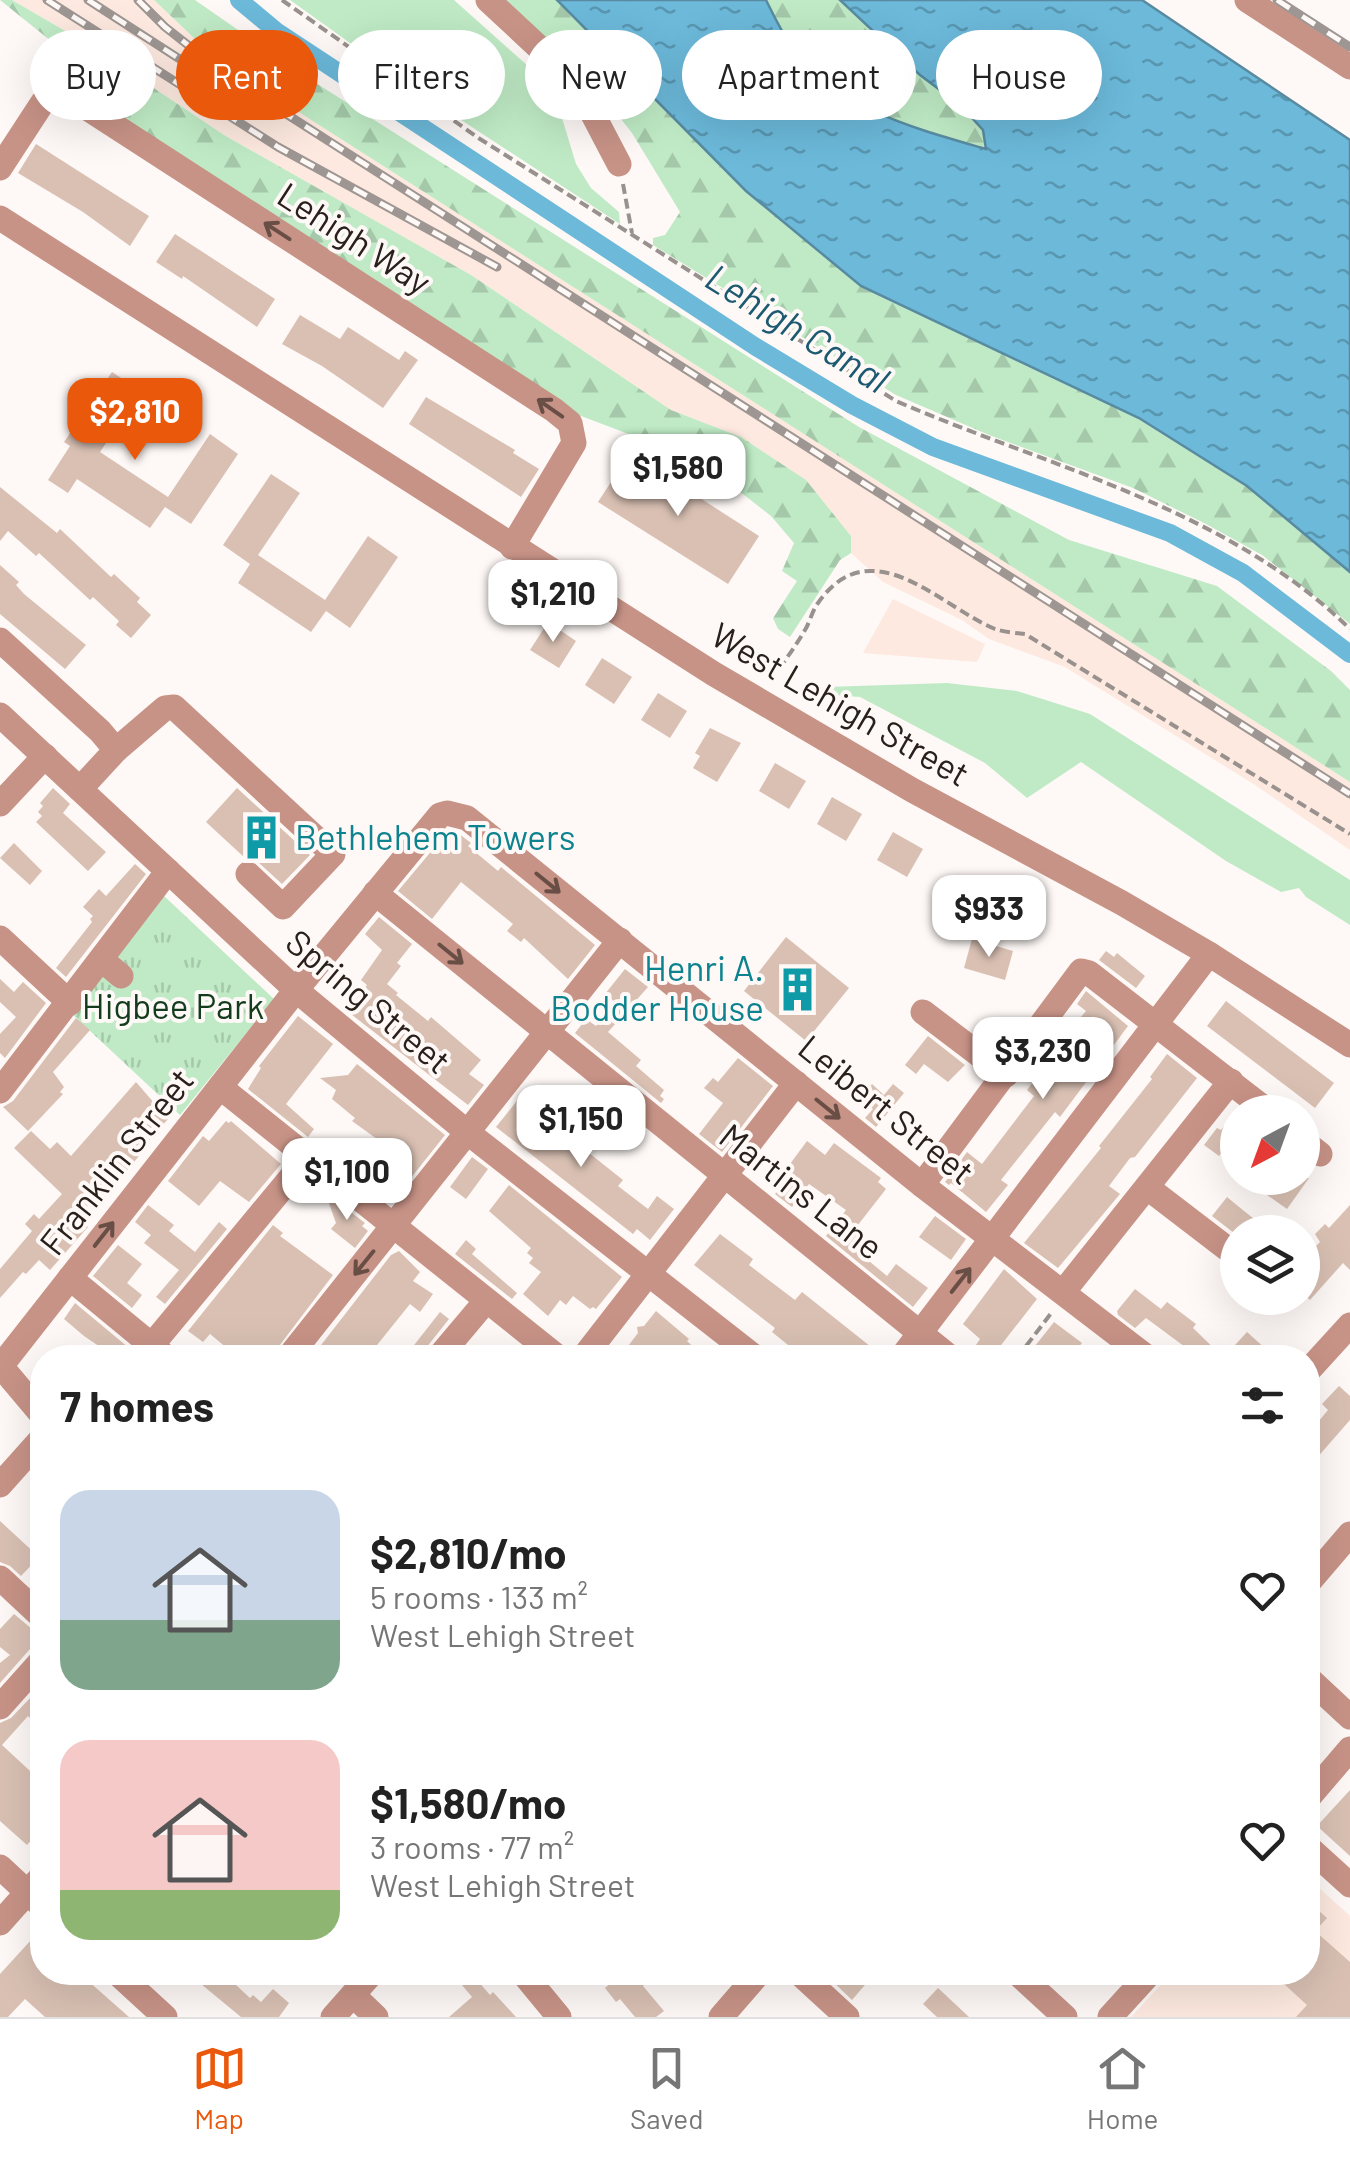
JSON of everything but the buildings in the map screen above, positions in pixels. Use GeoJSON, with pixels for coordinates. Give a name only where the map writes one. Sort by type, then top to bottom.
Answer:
{"type":"FeatureCollection","features":[{"type":"Feature","properties":{"kind":"street"},"geometry":{"type":"LineString","coordinates":[[488,0],[576,82],[619,164]]}},
{"type":"Feature","properties":{"kind":"street"},"geometry":{"type":"LineString","coordinates":[[1246,0],[1350,67]]}},
{"type":"Feature","properties":{"kind":"street","name":"Lehigh Way"},"geometry":{"type":"LineString","coordinates":[[0,168],[43,102],[53,96],[70,96],[554,410],[570,423],[574,442],[512,547]]}},
{"type":"Feature","properties":{"kind":"street","name":"West Lehigh Street"},"geometry":{"type":"LineString","coordinates":[[0,218],[512,547],[760,701],[912,790],[1122,903],[1350,1045]]}},
{"type":"Feature","properties":{"kind":"street"},"geometry":{"type":"LineString","coordinates":[[0,640],[116,750]]}},
{"type":"Feature","properties":{"kind":"street"},"geometry":{"type":"LineString","coordinates":[[80,789],[116,750],[166,708],[174,707],[333,854],[283,907],[248,874]]}},
{"type":"Feature","properties":{"kind":"street","name":"Spring Street"},"geometry":{"type":"LineString","coordinates":[[0,715],[296,990],[736,1345]]}},
{"type":"Feature","properties":{"kind":"street"},"geometry":{"type":"LineString","coordinates":[[0,804],[45,756]]}},
{"type":"Feature","properties":{"kind":"street","name":"Leibert Street"},"geometry":{"type":"LineString","coordinates":[[440,815],[447,812],[466,818],[922,1185],[1132,1345]]}},
{"type":"Feature","properties":{"kind":"street","name":"Franklin Street"},"geometry":{"type":"LineString","coordinates":[[0,1366],[296,990],[440,815]]}},
{"type":"Feature","properties":{"kind":"street"},"geometry":{"type":"LineString","coordinates":[[0,1091],[70,1003],[111,968],[168,871]]}},
{"type":"Feature","properties":{"kind":"street","name":"Martins Lane"},"geometry":{"type":"LineString","coordinates":[[375,893],[936,1345]]}},
{"type":"Feature","properties":{"kind":"street"},"geometry":{"type":"LineString","coordinates":[[0,938],[70,1003]]}},
{"type":"Feature","properties":{"kind":"street"},"geometry":{"type":"LineString","coordinates":[[298,1345],[620,940]]}},
{"type":"Feature","properties":{"kind":"street"},"geometry":{"type":"LineString","coordinates":[[912,1345],[1209,954]]}},
{"type":"Feature","properties":{"kind":"street"},"geometry":{"type":"LineString","coordinates":[[922,1185],[1081,970],[1248,1095]]}},
{"type":"Feature","properties":{"kind":"street"},"geometry":{"type":"LineString","coordinates":[[923,1012],[1006,1075]]}},
{"type":"Feature","properties":{"kind":"street"},"geometry":{"type":"LineString","coordinates":[[1064,1291],[1230,1081]]}},
{"type":"Feature","properties":{"kind":"street"},"geometry":{"type":"LineString","coordinates":[[593,1345],[796,1083]]}},
{"type":"Feature","properties":{"kind":"street"},"geometry":{"type":"LineString","coordinates":[[220,1087],[542,1345]]}},
{"type":"Feature","properties":{"kind":"street"},"geometry":{"type":"LineString","coordinates":[[165,1345],[308,1157]]}},
{"type":"Feature","properties":{"kind":"street"},"geometry":{"type":"LineString","coordinates":[[1148,1188],[1220,1242]]}},
{"type":"Feature","properties":{"kind":"street"},"geometry":{"type":"LineString","coordinates":[[70,1278],[153,1345]]}},
{"type":"Feature","properties":{"kind":"street"},"geometry":{"type":"LineString","coordinates":[[449,1345],[486,1301]]}},
{"type":"Feature","properties":{"kind":"street"},"geometry":{"type":"LineString","coordinates":[[1320,1358],[1350,1325]]}},
{"type":"Feature","properties":{"kind":"street"},"geometry":{"type":"LineString","coordinates":[[0,1366],[30,1401]]}},
{"type":"Feature","properties":{"kind":"street"},"geometry":{"type":"LineString","coordinates":[[0,1485],[30,1451]]}},
{"type":"Feature","properties":{"kind":"street"},"geometry":{"type":"LineString","coordinates":[[1320,1569],[1350,1534]]}},
{"type":"Feature","properties":{"kind":"street"},"geometry":{"type":"LineString","coordinates":[[0,1578],[30,1606]]}},
{"type":"Feature","properties":{"kind":"street"},"geometry":{"type":"LineString","coordinates":[[0,1707],[30,1673]]}},
{"type":"Feature","properties":{"kind":"street"},"geometry":{"type":"LineString","coordinates":[[1320,1689],[1350,1717]]}},
{"type":"Feature","properties":{"kind":"street"},"geometry":{"type":"LineString","coordinates":[[1320,1784],[1350,1749]]}},
{"type":"Feature","properties":{"kind":"street"},"geometry":{"type":"LineString","coordinates":[[1320,1858],[1350,1886]]}},
{"type":"Feature","properties":{"kind":"street"},"geometry":{"type":"LineString","coordinates":[[0,1867],[30,1887]]}},
{"type":"Feature","properties":{"kind":"street"},"geometry":{"type":"LineString","coordinates":[[0,1923],[30,1899]]}},
{"type":"Feature","properties":{"kind":"street"},"geometry":{"type":"LineString","coordinates":[[130,1985],[166,2017]]}},
{"type":"Feature","properties":{"kind":"street"},"geometry":{"type":"LineString","coordinates":[[333,2017],[361,1985]]}},
{"type":"Feature","properties":{"kind":"street"},"geometry":{"type":"LineString","coordinates":[[533,1985],[559,2017]]}},
{"type":"Feature","properties":{"kind":"street"},"geometry":{"type":"LineString","coordinates":[[720,2017],[748,1985]]}},
{"type":"Feature","properties":{"kind":"street"},"geometry":{"type":"LineString","coordinates":[[812,1985],[847,2017]]}},
{"type":"Feature","properties":{"kind":"street"},"geometry":{"type":"LineString","coordinates":[[1030,1985],[1065,2017]]}},
{"type":"Feature","properties":{"kind":"street"},"geometry":{"type":"LineString","coordinates":[[1110,2017],[1138,1985]]}},
{"type":"Feature","properties":{"kind":"street"},"geometry":{"type":"LineString","coordinates":[[352,1995],[376,2017]]}},
{"type":"Feature","properties":{"kind":"path"},"geometry":{"type":"LineString","coordinates":[[282,0],[480,139],[896,402],[1156,501],[1255,554],[1350,629]]}},
{"type":"Feature","properties":{"kind":"path"},"geometry":{"type":"LineString","coordinates":[[619,164],[632,236]]}},
{"type":"Feature","properties":{"kind":"path"},"geometry":{"type":"LineString","coordinates":[[779,669],[818,603],[834,586],[854,575],[880,570],[931,590],[996,629],[1026,634],[1350,834]]}},
{"type":"Feature","properties":{"kind":"path"},"geometry":{"type":"LineString","coordinates":[[1027,1345],[1064,1291]]}},
{"type":"Feature","properties":{"kind":"shaded area"},"geometry":{"type":"Polygon","coordinates":[[[12,0],[154,0],[186,30],[176,30],[176,103],[156,89],[156,30],[64,30],[12,0]]]}},
{"type":"Feature","properties":{"kind":"shaded area"},"geometry":{"type":"Polygon","coordinates":[[[202,120],[311,120],[1350,782],[1350,850],[1255,785],[1065,667],[989,639],[962,620],[883,582],[851,553],[851,536],[806,480],[741,437],[671,410],[471,275],[202,120]]]}},
{"type":"Feature","properties":{"kind":"shaded area"},"geometry":{"type":"Polygon","coordinates":[[[893,599],[985,644],[977,662],[863,653],[893,599]]]}},
{"type":"Feature","properties":{"kind":"shaded area"},"geometry":{"type":"Polygon","coordinates":[[[1320,1889],[1350,1916],[1350,2017],[1131,2017],[1161,1985],[1320,1985],[1320,1889]]]}},
{"type":"Feature","properties":{"kind":"green space"},"geometry":{"type":"Polygon","coordinates":[[[0,0],[12,0],[64,30],[37,30],[0,0]]]}},
{"type":"Feature","properties":{"kind":"green space"},"geometry":{"type":"Polygon","coordinates":[[[154,0],[195,0],[238,30],[186,30],[154,0]]]}},
{"type":"Feature","properties":{"kind":"green space"},"geometry":{"type":"Polygon","coordinates":[[[290,0],[454,0],[488,30],[338,30],[338,34],[290,0]]]}},
{"type":"Feature","properties":{"kind":"green space"},"geometry":{"type":"Polygon","coordinates":[[[499,0],[557,0],[599,30],[534,30],[499,0]]]}},
{"type":"Feature","properties":{"kind":"green space"},"geometry":{"type":"Polygon","coordinates":[[[766,0],[840,0],[872,30],[782,30],[766,0]]]}},
{"type":"Feature","properties":{"kind":"green space"},"geometry":{"type":"Polygon","coordinates":[[[505,45],[525,63],[525,120],[563,120],[576,164],[591,188],[619,212],[620,224],[461,120],[505,120],[505,45]]]}},
{"type":"Feature","properties":{"kind":"green space"},"geometry":{"type":"Polygon","coordinates":[[[916,71],[936,87],[936,120],[974,120],[984,130],[987,149],[935,134],[896,120],[916,120],[916,71]]]}},
{"type":"Feature","properties":{"kind":"green space"},"geometry":{"type":"Polygon","coordinates":[[[662,75],[682,90],[682,120],[724,120],[1139,418],[1247,486],[1350,572],[1350,624],[1262,555],[1206,524],[1133,488],[989,435],[896,395],[653,245],[653,238],[665,235],[680,212],[622,120],[662,120],[662,75]]]}},
{"type":"Feature","properties":{"kind":"green space"},"geometry":{"type":"Polygon","coordinates":[[[318,84],[338,97],[338,120],[374,120],[859,427],[1069,540],[1217,586],[1331,671],[1350,690],[1350,782],[311,120],[318,120],[318,84]]]}},
{"type":"Feature","properties":{"kind":"green space"},"geometry":{"type":"Polygon","coordinates":[[[156,89],[176,103],[176,120],[202,120],[471,275],[671,410],[741,437],[806,480],[851,536],[851,553],[840,560],[790,637],[778,629],[773,618],[797,581],[782,571],[794,543],[771,516],[702,462],[568,411],[124,120],[156,120],[156,89]]]}},
{"type":"Feature","properties":{"kind":"green space"},"geometry":{"type":"Polygon","coordinates":[[[947,683],[1017,691],[1090,714],[1350,880],[1350,925],[1306,897],[1299,888],[1281,892],[1226,861],[1081,762],[1027,798],[985,763],[860,697],[834,695],[826,687],[947,683]]]}},
{"type":"Feature","properties":{"kind":"green space","name":"Higbee Park"},"geometry":{"type":"Polygon","coordinates":[[[163,895],[274,999],[180,1115],[73,1015],[163,895]]]}},
{"type":"Feature","properties":{"kind":"water"},"geometry":{"type":"Polygon","coordinates":[[[557,0],[766,0],[781,30],[682,30],[682,120],[896,120],[986,149],[983,130],[974,120],[1102,120],[1102,30],[936,30],[936,87],[916,71],[916,30],[872,30],[840,0],[1142,0],[1350,140],[1350,572],[1247,486],[1139,418],[861,286],[746,191],[662,106],[662,30],[587,30],[557,0]]]}},
{"type":"Feature","properties":{"kind":"waterway","name":"Lehigh Canal"},"geometry":{"type":"LineString","coordinates":[[239,0],[276,31],[756,347],[852,405],[933,447],[1170,533],[1243,573],[1350,654]]}},
{"type":"Feature","properties":{"kind":"railway"},"geometry":{"type":"LineString","coordinates":[[47,0],[278,147],[497,267]]}},
{"type":"Feature","properties":{"kind":"railway"},"geometry":{"type":"LineString","coordinates":[[88,0],[176,57]]}},
{"type":"Feature","properties":{"kind":"railway"},"geometry":{"type":"LineString","coordinates":[[138,0],[165,27],[230,78],[1350,794]]}},
{"type":"Feature","properties":{"kind":"railway"},"geometry":{"type":"LineString","coordinates":[[1277,0],[1350,47]]}},
{"type":"Feature","properties":{"kind":"place","name":"Bethlehem Towers"},"geometry":{"type":"Point","coordinates":[262,838]}},
{"type":"Feature","properties":{"kind":"place","name":"Henri A. Bodder House"},"geometry":{"type":"Point","coordinates":[797,989]}}]}
